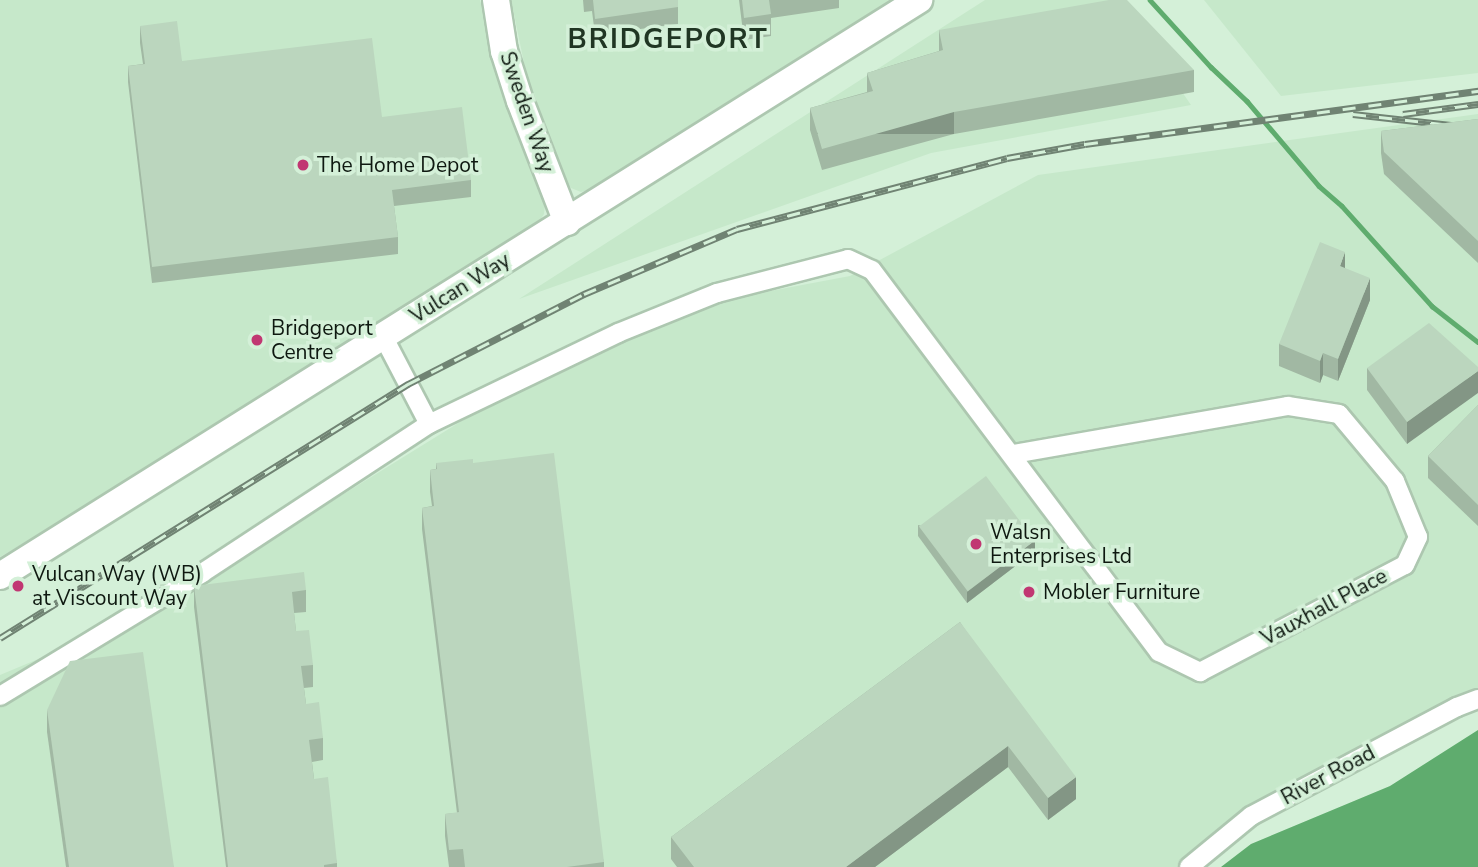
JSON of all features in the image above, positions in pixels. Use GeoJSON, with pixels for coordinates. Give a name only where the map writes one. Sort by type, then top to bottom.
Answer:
{"type":"FeatureCollection","features":[{"type":"Feature","properties":{"kind":"street","name":"Sweden Way"},"geometry":{"type":"LineString","coordinates":[[496,0],[504,51],[520,101],[567,222]]}},
{"type":"Feature","properties":{"kind":"street","name":"Vulcan Way"},"geometry":{"type":"LineString","coordinates":[[0,576],[919,0]]}},
{"type":"Feature","properties":{"kind":"street","name":"Vauxhall Place"},"geometry":{"type":"LineString","coordinates":[[429,424],[611,336],[717,293],[848,259],[872,270],[1013,454],[1159,652],[1200,672],[1405,565],[1418,537],[1395,481],[1339,414],[1289,406],[1013,454]]}},
{"type":"Feature","properties":{"kind":"street"},"geometry":{"type":"LineString","coordinates":[[0,696],[202,573],[429,424],[383,336]]}},
{"type":"Feature","properties":{"kind":"street","name":"River Road"},"geometry":{"type":"LineString","coordinates":[[1189,867],[1251,816],[1457,707],[1478,699]]}},
{"type":"Feature","properties":{"kind":"shaded area","name":"Bridgeport Centre"},"geometry":{"type":"Polygon","coordinates":[[[0,0],[480,0],[518,138],[545,205],[544,214],[537,225],[172,456],[0,557],[0,0]]]}},
{"type":"Feature","properties":{"kind":"shaded area"},"geometry":{"type":"Polygon","coordinates":[[[511,0],[891,0],[591,189],[581,192],[571,188],[564,178],[529,87],[511,0]]]}},
{"type":"Feature","properties":{"kind":"shaded area"},"geometry":{"type":"Polygon","coordinates":[[[985,0],[1119,0],[1191,105],[931,153],[519,299],[985,0]]]}},
{"type":"Feature","properties":{"kind":"shaded area"},"geometry":{"type":"Polygon","coordinates":[[[1204,0],[1478,0],[1478,73],[1281,96],[1204,0]]]}},
{"type":"Feature","properties":{"kind":"shaded area"},"geometry":{"type":"Polygon","coordinates":[[[1478,114],[1478,699],[1251,816],[1189,867],[0,867],[0,675],[158,609],[460,422],[560,368],[722,300],[850,276],[1038,175],[1478,114]]]}},
{"type":"Feature","properties":{"kind":"shaded area"},"geometry":{"type":"Polygon","coordinates":[[[1478,730],[1478,867],[1221,867],[1251,844],[1390,786],[1478,730]]]}},
{"type":"Feature","properties":{"kind":"building"},"geometry":{"type":"Polygon","coordinates":[[[593,0],[678,0],[678,7],[595,19],[593,0]]]}},
{"type":"Feature","properties":{"kind":"building"},"geometry":{"type":"Polygon","coordinates":[[[742,0],[769,0],[771,14],[744,18],[742,0]]]}},
{"type":"Feature","properties":{"kind":"building"},"geometry":{"type":"Polygon","coordinates":[[[1109,0],[1127,0],[1194,70],[954,112],[822,149],[810,108],[873,91],[867,73],[943,50],[939,30],[1109,0]]]}},
{"type":"Feature","properties":{"kind":"building","name":"The Home Depot"},"geometry":{"type":"Polygon","coordinates":[[[177,21],[182,61],[372,38],[382,117],[462,107],[471,180],[392,190],[398,237],[152,267],[128,66],[145,64],[140,26],[177,21]]]}},
{"type":"Feature","properties":{"kind":"building"},"geometry":{"type":"Polygon","coordinates":[[[1478,119],[1478,241],[1384,152],[1381,131],[1478,119]]]}},
{"type":"Feature","properties":{"kind":"building"},"geometry":{"type":"Polygon","coordinates":[[[1320,242],[1345,252],[1340,266],[1370,278],[1338,359],[1323,353],[1320,361],[1279,344],[1320,242]]]}},
{"type":"Feature","properties":{"kind":"building"},"geometry":{"type":"Polygon","coordinates":[[[1429,323],[1478,367],[1478,371],[1407,422],[1367,368],[1429,323]]]}},
{"type":"Feature","properties":{"kind":"building"},"geometry":{"type":"Polygon","coordinates":[[[1478,405],[1478,505],[1428,456],[1478,405]]]}},
{"type":"Feature","properties":{"kind":"building"},"geometry":{"type":"Polygon","coordinates":[[[554,453],[604,862],[567,867],[465,867],[463,849],[449,850],[445,814],[459,812],[422,508],[434,506],[430,470],[437,469],[436,463],[473,459],[473,463],[554,453]]]}},
{"type":"Feature","properties":{"kind":"building","name":"Walsn Enterprises Ltd"},"geometry":{"type":"Polygon","coordinates":[[[986,476],[1035,541],[968,591],[919,527],[986,476]]]}},
{"type":"Feature","properties":{"kind":"building"},"geometry":{"type":"Polygon","coordinates":[[[304,572],[306,590],[292,592],[296,631],[309,630],[313,665],[301,666],[306,704],[319,702],[323,738],[309,740],[314,779],[328,777],[337,863],[324,867],[228,867],[194,586],[304,572]]]}},
{"type":"Feature","properties":{"kind":"building"},"geometry":{"type":"Polygon","coordinates":[[[960,622],[1076,777],[1048,798],[1008,746],[846,867],[694,867],[671,837],[960,622]]]}},
{"type":"Feature","properties":{"kind":"building"},"geometry":{"type":"Polygon","coordinates":[[[143,652],[174,867],[69,867],[47,710],[70,661],[143,652]]]}},
{"type":"Feature","properties":{"kind":"waterway"},"geometry":{"type":"LineString","coordinates":[[1150,0],[1211,67],[1247,101],[1319,186],[1342,206],[1432,306],[1478,342]]}},
{"type":"Feature","properties":{"kind":"railway"},"geometry":{"type":"LineString","coordinates":[[0,638],[408,384],[584,294],[737,229],[1007,158],[1085,144],[1478,91]]}},
{"type":"Feature","properties":{"kind":"railway"},"geometry":{"type":"LineString","coordinates":[[1403,114],[1478,104]]}},
{"type":"Feature","properties":{"kind":"railway"},"geometry":{"type":"LineString","coordinates":[[1353,114],[1478,128]]}},
{"type":"Feature","properties":{"kind":"place","name":"The Home Depot"},"geometry":{"type":"Point","coordinates":[303,165]}},
{"type":"Feature","properties":{"kind":"place","name":"Bridgeport Centre"},"geometry":{"type":"Point","coordinates":[257,340]}},
{"type":"Feature","properties":{"kind":"place","name":"Walsn Enterprises Ltd"},"geometry":{"type":"Point","coordinates":[976,544]}},
{"type":"Feature","properties":{"kind":"place","name":"Vulcan Way (WB) at Viscount Way"},"geometry":{"type":"Point","coordinates":[18,586]}},
{"type":"Feature","properties":{"kind":"place","name":"Mobler Furniture"},"geometry":{"type":"Point","coordinates":[1029,592]}},
{"type":"Feature","properties":{"kind":"district","name":"BRIDGEPORT"},"geometry":{"type":"Point","coordinates":[668,39]}}]}
